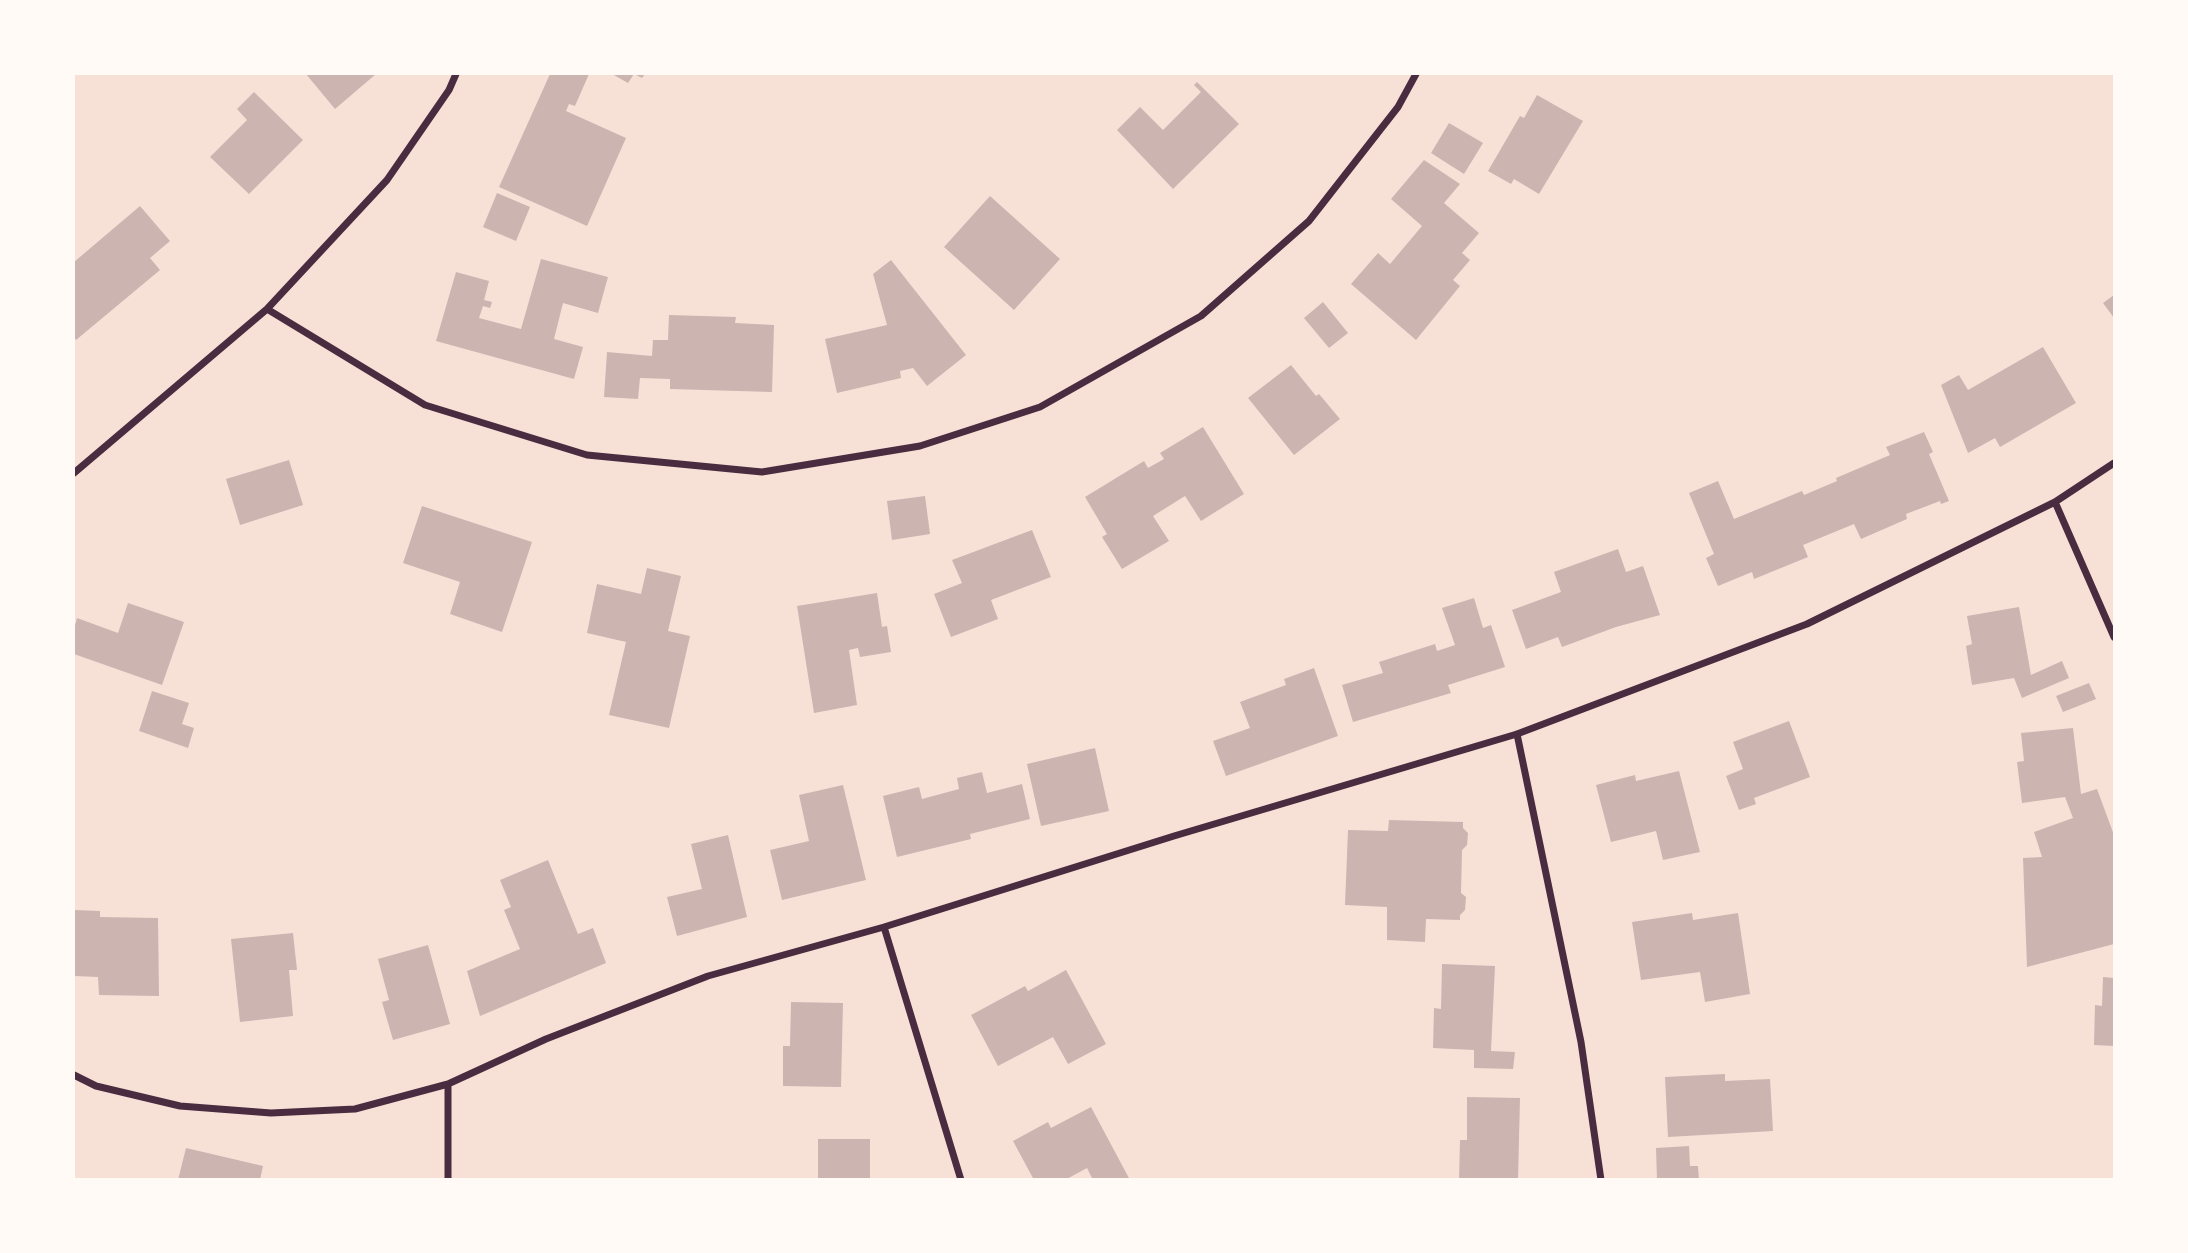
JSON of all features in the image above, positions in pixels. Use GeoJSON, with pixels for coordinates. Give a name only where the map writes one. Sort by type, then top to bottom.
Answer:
{"type":"FeatureCollection","features":[{"type":"Feature","properties":{"kind":"street"},"geometry":{"type":"LineString","coordinates":[[74,473],[267,309],[387,180],[449,90],[456,74]]}},
{"type":"Feature","properties":{"kind":"street"},"geometry":{"type":"LineString","coordinates":[[267,309],[425,405],[587,455],[762,472],[920,446],[1040,407],[1201,316],[1309,221],[1398,107],[1416,74]]}},
{"type":"Feature","properties":{"kind":"street"},"geometry":{"type":"LineString","coordinates":[[74,1075],[96,1086],[180,1106],[271,1113],[355,1110],[448,1084],[546,1039],[708,976],[884,927],[1174,836],[1517,734],[1807,624],[2055,502],[2115,463]]}},
{"type":"Feature","properties":{"kind":"street"},"geometry":{"type":"LineString","coordinates":[[2055,502],[2115,637]]}},
{"type":"Feature","properties":{"kind":"street"},"geometry":{"type":"LineString","coordinates":[[1517,734],[1581,1042],[1601,1180]]}},
{"type":"Feature","properties":{"kind":"street"},"geometry":{"type":"LineString","coordinates":[[884,927],[961,1180]]}},
{"type":"Feature","properties":{"kind":"street"},"geometry":{"type":"LineString","coordinates":[[448,1084],[448,1180]]}},
{"type":"Feature","properties":{"kind":"building"},"geometry":{"type":"Polygon","coordinates":[[[306,74],[376,74],[335,109],[306,74]]]}},
{"type":"Feature","properties":{"kind":"building"},"geometry":{"type":"Polygon","coordinates":[[[550,74],[589,74],[575,106],[569,104],[566,111],[626,138],[587,226],[499,187],[550,74]]]}},
{"type":"Feature","properties":{"kind":"building"},"geometry":{"type":"Polygon","coordinates":[[[612,74],[634,74],[628,83],[612,74]]]}},
{"type":"Feature","properties":{"kind":"building"},"geometry":{"type":"Polygon","coordinates":[[[1197,82],[1239,124],[1173,189],[1117,130],[1140,107],[1163,130],[1201,92],[1194,85],[1197,82]]]}},
{"type":"Feature","properties":{"kind":"building"},"geometry":{"type":"Polygon","coordinates":[[[254,92],[303,140],[249,194],[210,157],[247,120],[237,109],[254,92]]]}},
{"type":"Feature","properties":{"kind":"building"},"geometry":{"type":"Polygon","coordinates":[[[1537,95],[1583,121],[1539,194],[1514,179],[1511,184],[1488,171],[1520,116],[1524,118],[1537,95]]]}},
{"type":"Feature","properties":{"kind":"building"},"geometry":{"type":"Polygon","coordinates":[[[1449,123],[1483,143],[1464,174],[1431,153],[1449,123]]]}},
{"type":"Feature","properties":{"kind":"building"},"geometry":{"type":"Polygon","coordinates":[[[1424,160],[1460,184],[1444,203],[1479,233],[1462,253],[1470,260],[1453,280],[1460,286],[1416,340],[1351,284],[1378,253],[1390,264],[1422,226],[1391,199],[1424,160]]]}},
{"type":"Feature","properties":{"kind":"building"},"geometry":{"type":"Polygon","coordinates":[[[497,193],[530,207],[516,241],[483,227],[497,193]]]}},
{"type":"Feature","properties":{"kind":"building"},"geometry":{"type":"Polygon","coordinates":[[[990,196],[1060,259],[1014,310],[944,247],[990,196]]]}},
{"type":"Feature","properties":{"kind":"building"},"geometry":{"type":"Polygon","coordinates":[[[140,206],[170,241],[150,258],[160,270],[76,340],[74,262],[140,206]]]}},
{"type":"Feature","properties":{"kind":"building"},"geometry":{"type":"Polygon","coordinates":[[[541,259],[608,277],[598,313],[563,303],[554,339],[583,347],[574,379],[436,341],[456,272],[489,281],[484,300],[492,302],[490,308],[483,306],[479,318],[521,329],[541,259]]]}},
{"type":"Feature","properties":{"kind":"building"},"geometry":{"type":"Polygon","coordinates":[[[891,260],[966,355],[927,386],[913,368],[900,371],[901,378],[837,393],[825,339],[887,325],[873,274],[891,260]]]}},
{"type":"Feature","properties":{"kind":"building"},"geometry":{"type":"Polygon","coordinates":[[[2114,295],[2114,318],[2103,303],[2114,295]]]}},
{"type":"Feature","properties":{"kind":"building"},"geometry":{"type":"Polygon","coordinates":[[[1323,302],[1348,333],[1329,348],[1304,318],[1323,302]]]}},
{"type":"Feature","properties":{"kind":"building"},"geometry":{"type":"Polygon","coordinates":[[[669,315],[736,317],[735,323],[774,325],[772,392],[670,389],[670,379],[640,378],[638,399],[604,397],[607,352],[652,356],[653,340],[668,340],[669,315]]]}},
{"type":"Feature","properties":{"kind":"building"},"geometry":{"type":"Polygon","coordinates":[[[2043,347],[2076,403],[2000,447],[1995,438],[1968,453],[1941,385],[1959,375],[1968,390],[2043,347]]]}},
{"type":"Feature","properties":{"kind":"building"},"geometry":{"type":"Polygon","coordinates":[[[1291,365],[1316,396],[1319,394],[1340,419],[1294,455],[1248,398],[1291,365]]]}},
{"type":"Feature","properties":{"kind":"building"},"geometry":{"type":"Polygon","coordinates":[[[1203,427],[1244,494],[1201,521],[1185,496],[1153,516],[1169,541],[1122,569],[1102,537],[1107,534],[1085,497],[1144,461],[1148,468],[1164,459],[1160,453],[1203,427]]]}},
{"type":"Feature","properties":{"kind":"building"},"geometry":{"type":"Polygon","coordinates":[[[1924,432],[1933,452],[1929,454],[1949,501],[1941,504],[1940,501],[1906,514],[1907,519],[1861,539],[1854,524],[1803,545],[1808,557],[1754,579],[1752,572],[1718,586],[1706,558],[1714,554],[1689,493],[1718,481],[1734,519],[1802,491],[1804,495],[1837,481],[1836,478],[1890,455],[1886,447],[1924,432]]]}},
{"type":"Feature","properties":{"kind":"building"},"geometry":{"type":"Polygon","coordinates":[[[289,460],[303,505],[240,525],[226,479],[289,460]]]}},
{"type":"Feature","properties":{"kind":"building"},"geometry":{"type":"Polygon","coordinates":[[[925,496],[930,534],[892,540],[887,501],[925,496]]]}},
{"type":"Feature","properties":{"kind":"building"},"geometry":{"type":"Polygon","coordinates":[[[422,506],[532,542],[502,632],[450,614],[460,582],[403,563],[422,506]]]}},
{"type":"Feature","properties":{"kind":"building"},"geometry":{"type":"Polygon","coordinates":[[[1032,530],[1051,577],[991,600],[998,619],[951,637],[934,594],[962,583],[952,560],[1032,530]]]}},
{"type":"Feature","properties":{"kind":"building"},"geometry":{"type":"Polygon","coordinates":[[[1618,549],[1626,572],[1643,566],[1660,615],[1616,627],[1562,647],[1558,637],[1526,649],[1512,610],[1561,592],[1554,572],[1618,549]]]}},
{"type":"Feature","properties":{"kind":"building"},"geometry":{"type":"Polygon","coordinates":[[[647,568],[681,576],[668,631],[690,636],[669,728],[609,715],[626,642],[587,633],[597,584],[641,594],[647,568]]]}},
{"type":"Feature","properties":{"kind":"building"},"geometry":{"type":"Polygon","coordinates":[[[877,593],[882,627],[887,626],[891,652],[860,657],[858,648],[849,650],[857,705],[814,713],[797,606],[877,593]]]}},
{"type":"Feature","properties":{"kind":"building"},"geometry":{"type":"Polygon","coordinates":[[[1474,598],[1483,628],[1491,625],[1505,667],[1448,685],[1451,693],[1353,722],[1342,685],[1383,673],[1379,662],[1435,644],[1437,651],[1455,645],[1442,608],[1474,598]]]}},
{"type":"Feature","properties":{"kind":"building"},"geometry":{"type":"Polygon","coordinates":[[[128,603],[184,622],[162,685],[74,654],[77,618],[118,633],[128,603]]]}},
{"type":"Feature","properties":{"kind":"building"},"geometry":{"type":"Polygon","coordinates":[[[2019,607],[2031,675],[2062,661],[2069,678],[2022,698],[2014,678],[1972,685],[1966,646],[1972,644],[1967,616],[2019,607]]]}},
{"type":"Feature","properties":{"kind":"building"},"geometry":{"type":"Polygon","coordinates":[[[1314,668],[1338,736],[1226,776],[1213,741],[1250,728],[1240,702],[1286,685],[1284,679],[1314,668]]]}},
{"type":"Feature","properties":{"kind":"building"},"geometry":{"type":"Polygon","coordinates":[[[2089,683],[2096,699],[2063,712],[2056,696],[2089,683]]]}},
{"type":"Feature","properties":{"kind":"building"},"geometry":{"type":"Polygon","coordinates":[[[152,691],[189,703],[182,724],[194,728],[188,748],[139,731],[152,691]]]}},
{"type":"Feature","properties":{"kind":"building"},"geometry":{"type":"Polygon","coordinates":[[[1789,721],[1810,777],[1754,798],[1756,804],[1739,810],[1726,776],[1743,769],[1733,742],[1789,721]]]}},
{"type":"Feature","properties":{"kind":"building"},"geometry":{"type":"Polygon","coordinates":[[[2073,728],[2081,794],[2097,789],[2114,835],[2114,944],[2027,967],[2023,858],[2042,857],[2034,832],[2073,818],[2065,797],[2022,803],[2017,762],[2024,761],[2021,733],[2073,728]]]}},
{"type":"Feature","properties":{"kind":"building"},"geometry":{"type":"Polygon","coordinates":[[[1095,748],[1109,811],[1041,826],[1027,764],[1095,748]]]}},
{"type":"Feature","properties":{"kind":"building"},"geometry":{"type":"Polygon","coordinates":[[[1679,771],[1700,852],[1663,860],[1656,831],[1611,842],[1596,785],[1635,775],[1636,781],[1679,771]]]}},
{"type":"Feature","properties":{"kind":"building"},"geometry":{"type":"Polygon","coordinates":[[[982,772],[987,793],[1022,784],[1030,819],[970,834],[971,839],[897,857],[883,796],[919,787],[922,799],[959,789],[957,778],[982,772]]]}},
{"type":"Feature","properties":{"kind":"building"},"geometry":{"type":"Polygon","coordinates":[[[843,785],[866,880],[782,900],[770,850],[809,841],[799,795],[843,785]]]}},
{"type":"Feature","properties":{"kind":"building"},"geometry":{"type":"Polygon","coordinates":[[[1389,820],[1463,822],[1463,828],[1468,833],[1467,845],[1462,850],[1461,893],[1466,897],[1465,910],[1460,915],[1460,920],[1426,919],[1425,942],[1387,940],[1387,907],[1345,905],[1348,830],[1388,831],[1389,820]]]}},
{"type":"Feature","properties":{"kind":"building"},"geometry":{"type":"Polygon","coordinates":[[[728,835],[747,917],[677,936],[667,897],[702,889],[691,844],[728,835]]]}},
{"type":"Feature","properties":{"kind":"building"},"geometry":{"type":"Polygon","coordinates":[[[548,860],[578,934],[593,928],[606,963],[480,1016],[467,971],[520,949],[504,910],[511,907],[500,880],[548,860]]]}},
{"type":"Feature","properties":{"kind":"building"},"geometry":{"type":"Polygon","coordinates":[[[74,910],[100,911],[100,917],[158,918],[159,996],[99,995],[98,977],[74,976],[74,910]]]}},
{"type":"Feature","properties":{"kind":"building"},"geometry":{"type":"Polygon","coordinates":[[[1692,913],[1693,920],[1738,913],[1750,994],[1705,1002],[1700,972],[1641,980],[1632,922],[1692,913]]]}},
{"type":"Feature","properties":{"kind":"building"},"geometry":{"type":"Polygon","coordinates":[[[293,933],[297,970],[289,970],[293,1016],[240,1022],[231,939],[293,933]]]}},
{"type":"Feature","properties":{"kind":"building"},"geometry":{"type":"Polygon","coordinates":[[[428,945],[450,1024],[393,1040],[382,1002],[389,1000],[378,959],[428,945]]]}},
{"type":"Feature","properties":{"kind":"building"},"geometry":{"type":"Polygon","coordinates":[[[1442,964],[1495,966],[1491,1051],[1515,1052],[1513,1069],[1474,1068],[1474,1050],[1433,1048],[1434,1008],[1441,1009],[1442,964]]]}},
{"type":"Feature","properties":{"kind":"building"},"geometry":{"type":"Polygon","coordinates":[[[1066,970],[1106,1044],[1068,1064],[1053,1037],[998,1066],[971,1015],[1025,986],[1028,991],[1066,970]]]}},
{"type":"Feature","properties":{"kind":"building"},"geometry":{"type":"Polygon","coordinates":[[[2103,977],[2114,978],[2114,1046],[2094,1045],[2095,1005],[2102,1006],[2103,977]]]}},
{"type":"Feature","properties":{"kind":"building"},"geometry":{"type":"Polygon","coordinates":[[[791,1002],[843,1003],[841,1087],[783,1086],[783,1046],[790,1046],[791,1002]]]}},
{"type":"Feature","properties":{"kind":"building"},"geometry":{"type":"Polygon","coordinates":[[[1725,1074],[1725,1081],[1770,1079],[1773,1131],[1668,1137],[1665,1077],[1725,1074]]]}},
{"type":"Feature","properties":{"kind":"building"},"geometry":{"type":"Polygon","coordinates":[[[1467,1097],[1520,1098],[1518,1180],[1459,1180],[1460,1140],[1467,1140],[1467,1097]]]}},
{"type":"Feature","properties":{"kind":"building"},"geometry":{"type":"Polygon","coordinates":[[[1091,1107],[1130,1180],[1093,1180],[1087,1168],[1065,1180],[1034,1180],[1013,1141],[1048,1122],[1051,1128],[1091,1107]]]}},
{"type":"Feature","properties":{"kind":"building"},"geometry":{"type":"Polygon","coordinates":[[[818,1139],[870,1139],[870,1180],[818,1180],[818,1139]]]}},
{"type":"Feature","properties":{"kind":"building"},"geometry":{"type":"Polygon","coordinates":[[[1689,1146],[1690,1166],[1698,1166],[1699,1180],[1657,1180],[1656,1148],[1689,1146]]]}},
{"type":"Feature","properties":{"kind":"building"},"geometry":{"type":"Polygon","coordinates":[[[186,1148],[263,1166],[260,1180],[178,1180],[186,1148]]]}}]}
